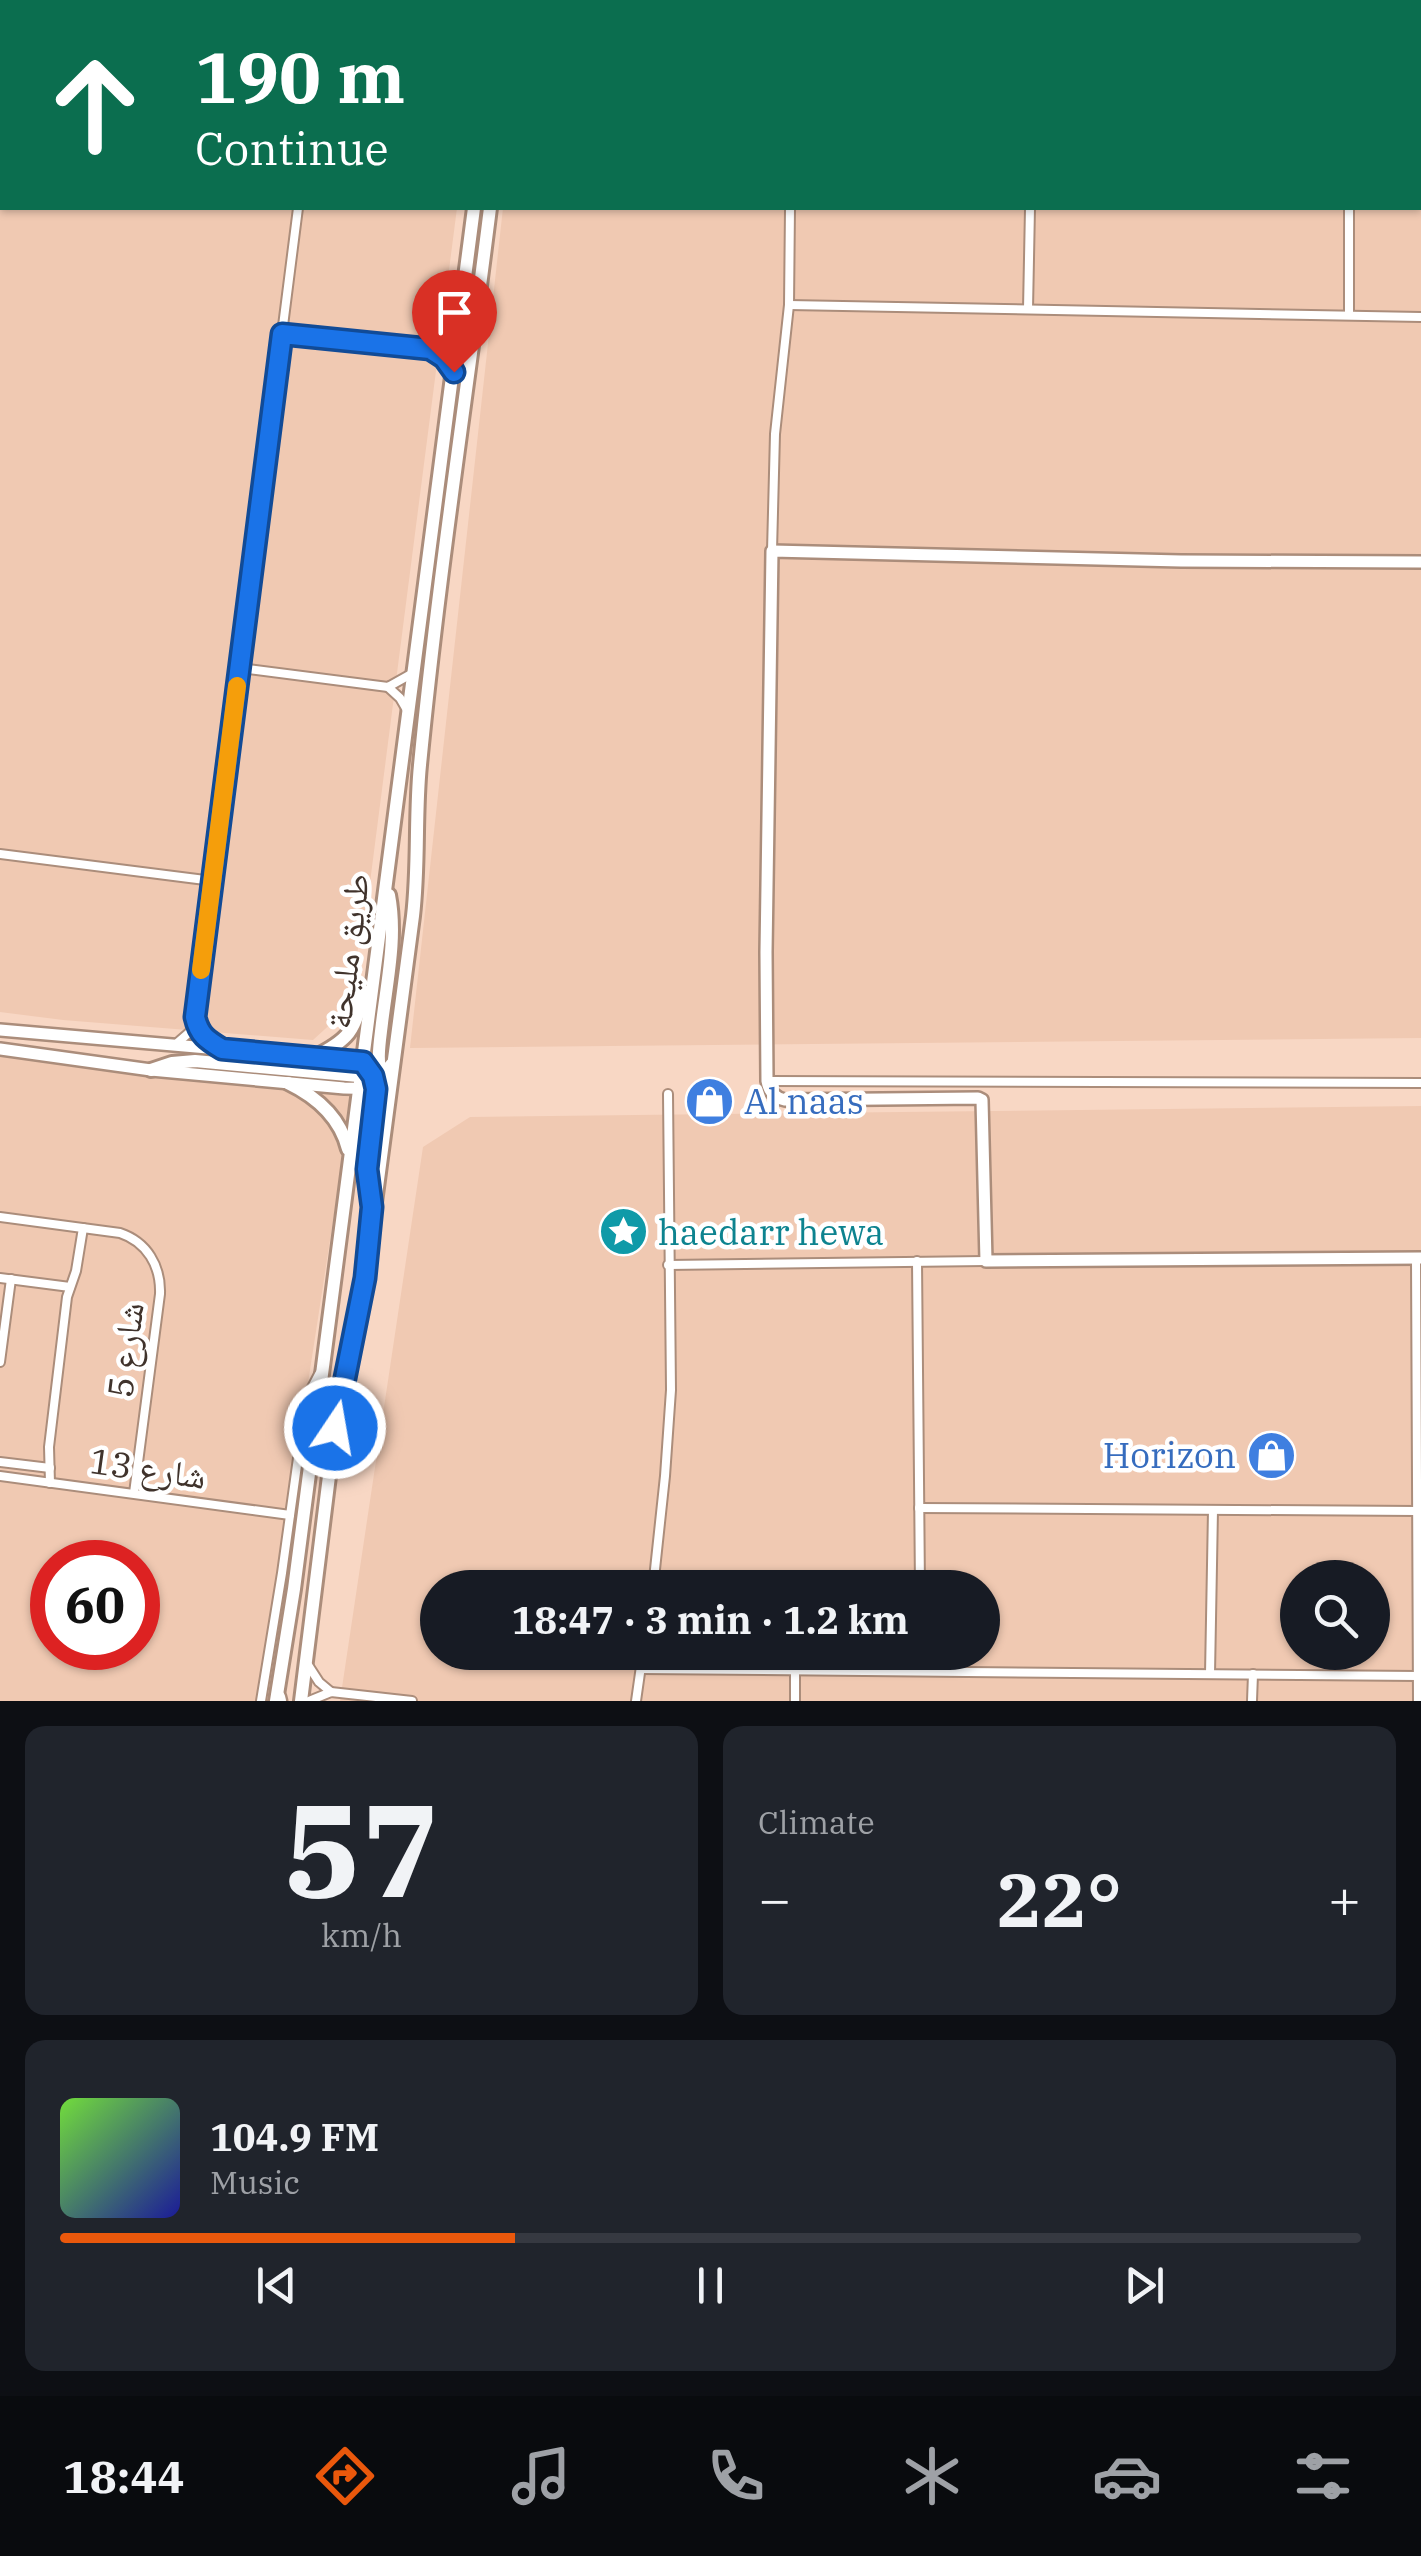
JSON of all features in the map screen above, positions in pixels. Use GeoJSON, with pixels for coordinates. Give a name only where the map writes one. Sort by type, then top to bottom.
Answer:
{"type":"FeatureCollection","features":[{"type":"Feature","properties":{"kind":"main road","name":"طريق مليحة"},"geometry":{"type":"LineString","coordinates":[[301,1701],[332,1445],[360,1307],[372,1207],[377,1076],[374,966],[474,210]]}},
{"type":"Feature","properties":{"kind":"main road","name":"طريق مليحة"},"geometry":{"type":"LineString","coordinates":[[277,1700],[350,1158],[377,1076],[416,897],[420,767],[441,569],[490,210]]}},
{"type":"Feature","properties":{"kind":"main road"},"geometry":{"type":"LineString","coordinates":[[1418,1258],[986,1260],[981,1099],[785,1100],[771,1093],[767,1081],[766,952],[772,550],[1182,561],[1421,562]]}},
{"type":"Feature","properties":{"kind":"main road"},"geometry":{"type":"LineString","coordinates":[[377,1076],[393,927],[386,882]]}},
{"type":"Feature","properties":{"kind":"main road"},"geometry":{"type":"LineString","coordinates":[[312,1058],[350,1032],[358,1018],[366,979],[374,966]]}},
{"type":"Feature","properties":{"kind":"main road"},"geometry":{"type":"LineString","coordinates":[[0,1030],[312,1058],[377,1076]]}},
{"type":"Feature","properties":{"kind":"main road"},"geometry":{"type":"LineString","coordinates":[[0,1049],[151,1070],[288,1083],[377,1076]]}},
{"type":"Feature","properties":{"kind":"main road"},"geometry":{"type":"LineString","coordinates":[[151,1070],[194,1061],[377,1076]]}},
{"type":"Feature","properties":{"kind":"main road"},"geometry":{"type":"LineString","coordinates":[[288,1083],[327,1109],[341,1130],[350,1158]]}},
{"type":"Feature","properties":{"kind":"street"},"geometry":{"type":"LineString","coordinates":[[176,1045],[187,1036],[195,1017],[298,210]]}},
{"type":"Feature","properties":{"kind":"street"},"geometry":{"type":"LineString","coordinates":[[772,550],[775,434],[789,305],[790,210]]}},
{"type":"Feature","properties":{"kind":"street"},"geometry":{"type":"LineString","coordinates":[[1028,309],[1030,210]]}},
{"type":"Feature","properties":{"kind":"street"},"geometry":{"type":"LineString","coordinates":[[1349,210],[1350,315]]}},
{"type":"Feature","properties":{"kind":"street"},"geometry":{"type":"LineString","coordinates":[[789,305],[1421,318]]}},
{"type":"Feature","properties":{"kind":"street"},"geometry":{"type":"LineString","coordinates":[[282,334],[430,349],[446,346],[459,336]]}},
{"type":"Feature","properties":{"kind":"street"},"geometry":{"type":"LineString","coordinates":[[430,349],[444,358],[454,372]]}},
{"type":"Feature","properties":{"kind":"street"},"geometry":{"type":"LineString","coordinates":[[240,668],[388,687],[408,712]]}},
{"type":"Feature","properties":{"kind":"street"},"geometry":{"type":"LineString","coordinates":[[388,687],[413,673]]}},
{"type":"Feature","properties":{"kind":"street"},"geometry":{"type":"LineString","coordinates":[[0,854],[212,881]]}},
{"type":"Feature","properties":{"kind":"street"},"geometry":{"type":"LineString","coordinates":[[195,1017],[204,1037],[222,1049]]}},
{"type":"Feature","properties":{"kind":"street"},"geometry":{"type":"LineString","coordinates":[[767,1081],[1421,1082]]}},
{"type":"Feature","properties":{"kind":"street"},"geometry":{"type":"LineString","coordinates":[[655,1570],[671,1390],[668,1094]]}},
{"type":"Feature","properties":{"kind":"street","name":"شارع 5"},"geometry":{"type":"LineString","coordinates":[[0,1218],[130,1236],[151,1256],[159,1274],[160,1294],[134,1493]]}},
{"type":"Feature","properties":{"kind":"street"},"geometry":{"type":"LineString","coordinates":[[50,1482],[49,1441],[70,1287],[83,1228]]}},
{"type":"Feature","properties":{"kind":"street"},"geometry":{"type":"LineString","coordinates":[[1418,1258],[1418,1701]]}},
{"type":"Feature","properties":{"kind":"street"},"geometry":{"type":"LineString","coordinates":[[668,1265],[986,1260]]}},
{"type":"Feature","properties":{"kind":"street"},"geometry":{"type":"LineString","coordinates":[[917,1261],[920,1570]]}},
{"type":"Feature","properties":{"kind":"street"},"geometry":{"type":"LineString","coordinates":[[0,1278],[70,1287]]}},
{"type":"Feature","properties":{"kind":"street"},"geometry":{"type":"LineString","coordinates":[[0,1362],[11,1280]]}},
{"type":"Feature","properties":{"kind":"street"},"geometry":{"type":"LineString","coordinates":[[260,1701],[306,1404],[322,1370]]}},
{"type":"Feature","properties":{"kind":"street"},"geometry":{"type":"LineString","coordinates":[[0,1462],[50,1468]]}},
{"type":"Feature","properties":{"kind":"street","name":"شارع 13"},"geometry":{"type":"LineString","coordinates":[[0,1476],[290,1514]]}},
{"type":"Feature","properties":{"kind":"street"},"geometry":{"type":"LineString","coordinates":[[919,1508],[1418,1511]]}},
{"type":"Feature","properties":{"kind":"street"},"geometry":{"type":"LineString","coordinates":[[1210,1674],[1213,1510]]}},
{"type":"Feature","properties":{"kind":"street"},"geometry":{"type":"LineString","coordinates":[[306,1662],[330,1692]]}},
{"type":"Feature","properties":{"kind":"street"},"geometry":{"type":"LineString","coordinates":[[636,1701],[641,1670]]}},
{"type":"Feature","properties":{"kind":"street"},"geometry":{"type":"LineString","coordinates":[[795,1701],[795,1670],[1418,1676]]}},
{"type":"Feature","properties":{"kind":"street"},"geometry":{"type":"LineString","coordinates":[[1252,1701],[1253,1674]]}},
{"type":"Feature","properties":{"kind":"street"},"geometry":{"type":"LineString","coordinates":[[310,1701],[330,1692],[412,1701]]}},
{"type":"Feature","properties":{"kind":"shaded area"},"geometry":{"type":"Polygon","coordinates":[[[0,210],[457,210],[368,898],[346,1010],[313,1040],[0,1012],[0,210]]]}},
{"type":"Feature","properties":{"kind":"shaded area"},"geometry":{"type":"Polygon","coordinates":[[[503,210],[1421,210],[1421,1038],[410,1048],[503,210]]]}},
{"type":"Feature","properties":{"kind":"shaded area"},"geometry":{"type":"Polygon","coordinates":[[[0,1047],[353,1091],[259,1701],[0,1701],[0,1047]]]}},
{"type":"Feature","properties":{"kind":"shaded area"},"geometry":{"type":"Polygon","coordinates":[[[1421,1106],[1421,1701],[340,1701],[423,1147],[470,1117],[1421,1106]]]}},
{"type":"Feature","properties":{"kind":"slow traffic"},"geometry":{"type":"LineString","coordinates":[[201,970],[237,686]]}},
{"type":"Feature","properties":{"kind":"place","name":"Al naas"},"geometry":{"type":"Point","coordinates":[709,1101]}},
{"type":"Feature","properties":{"kind":"place","name":"haedarr hewa"},"geometry":{"type":"Point","coordinates":[623,1232]}},
{"type":"Feature","properties":{"kind":"place","name":"Horizon"},"geometry":{"type":"Point","coordinates":[1271,1455]}},
{"type":"Feature","properties":{"kind":"route"},"geometry":{"type":"LineString","coordinates":[[335,1428],[365,1278],[372,1207],[367,1169],[374,1080],[363,1062],[222,1049],[204,1037],[195,1017],[282,334],[430,349],[444,358],[454,372]]}}]}
